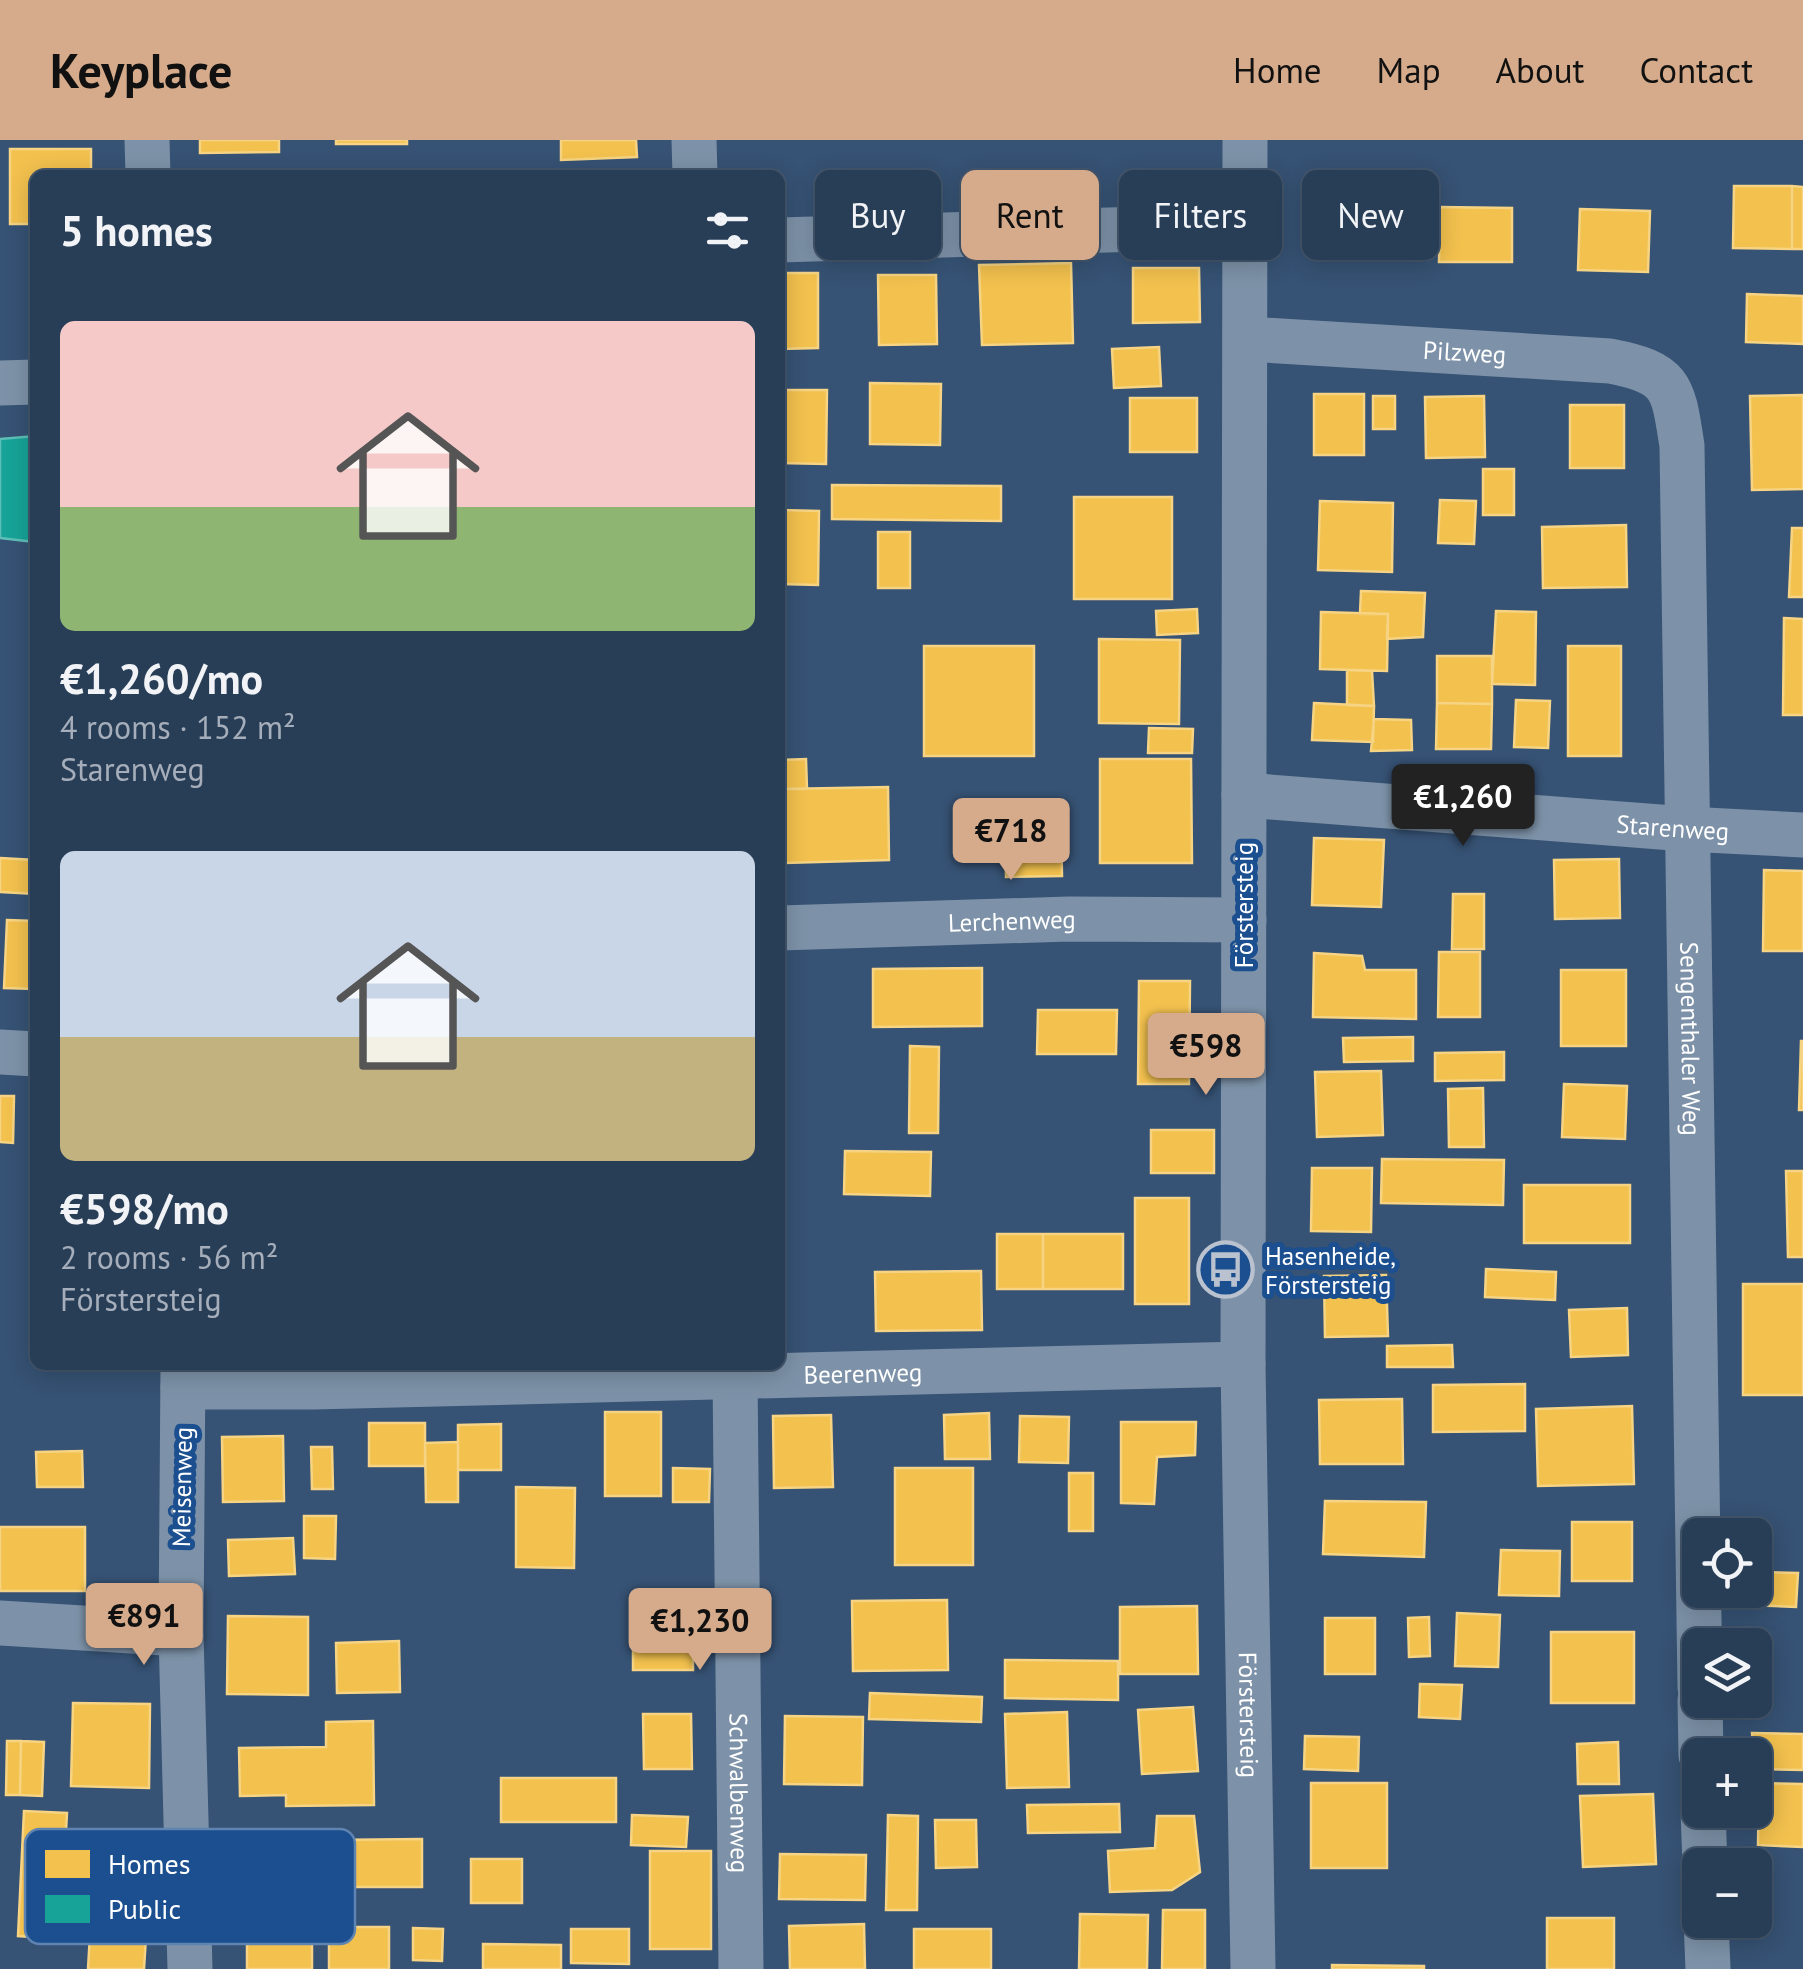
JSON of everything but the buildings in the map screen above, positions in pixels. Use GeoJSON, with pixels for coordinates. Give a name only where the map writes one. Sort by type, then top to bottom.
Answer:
{"type":"FeatureCollection","features":[{"type":"Feature","properties":{"kind":"street"},"geometry":{"type":"LineString","coordinates":[[147,140],[148,170]]}},
{"type":"Feature","properties":{"kind":"street"},"geometry":{"type":"LineString","coordinates":[[694,140],[695,170]]}},
{"type":"Feature","properties":{"kind":"street","name":"Förstersteig"},"geometry":{"type":"LineString","coordinates":[[1244,170],[1245,140]]}},
{"type":"Feature","properties":{"kind":"street"},"geometry":{"type":"LineString","coordinates":[[785,240],[1119,230]]}},
{"type":"Feature","properties":{"kind":"street","name":"Förstersteig"},"geometry":{"type":"LineString","coordinates":[[1244,260],[1243,1364],[1253,1969]]}},
{"type":"Feature","properties":{"kind":"street","name":"Pilzweg"},"geometry":{"type":"LineString","coordinates":[[1247,339],[1610,361],[1652,372],[1672,394]]}},
{"type":"Feature","properties":{"kind":"street"},"geometry":{"type":"LineString","coordinates":[[0,382],[30,382]]}},
{"type":"Feature","properties":{"kind":"street","name":"Sengenthaler Weg"},"geometry":{"type":"LineString","coordinates":[[1672,394],[1682,446],[1699,1628]]}},
{"type":"Feature","properties":{"kind":"street","name":"Starenweg"},"geometry":{"type":"LineString","coordinates":[[1244,794],[1803,835]]}},
{"type":"Feature","properties":{"kind":"street","name":"Lerchenweg"},"geometry":{"type":"LineString","coordinates":[[785,928],[1050,920],[1244,920]]}},
{"type":"Feature","properties":{"kind":"street"},"geometry":{"type":"LineString","coordinates":[[0,1052],[30,1054]]}},
{"type":"Feature","properties":{"kind":"street","name":"Beerenweg"},"geometry":{"type":"LineString","coordinates":[[183,1376],[314,1387],[1243,1364]]}},
{"type":"Feature","properties":{"kind":"street","name":"Schwalbenweg"},"geometry":{"type":"LineString","coordinates":[[735,1375],[741,1969]]}},
{"type":"Feature","properties":{"kind":"street","name":"Meisenweg"},"geometry":{"type":"LineString","coordinates":[[183,1376],[181,1634],[186,1829]]}},
{"type":"Feature","properties":{"kind":"street"},"geometry":{"type":"LineString","coordinates":[[0,1622],[181,1634]]}},
{"type":"Feature","properties":{"kind":"street"},"geometry":{"type":"LineString","coordinates":[[1707,1938],[1708,1969]]}},
{"type":"Feature","properties":{"kind":"street","name":"Meisenweg"},"geometry":{"type":"LineString","coordinates":[[189,1944],[190,1969]]}},
{"type":"Feature","properties":{"kind":"place","name":"Hasenheide, Förstersteig"},"geometry":{"type":"Point","coordinates":[1226,1270]}}]}
